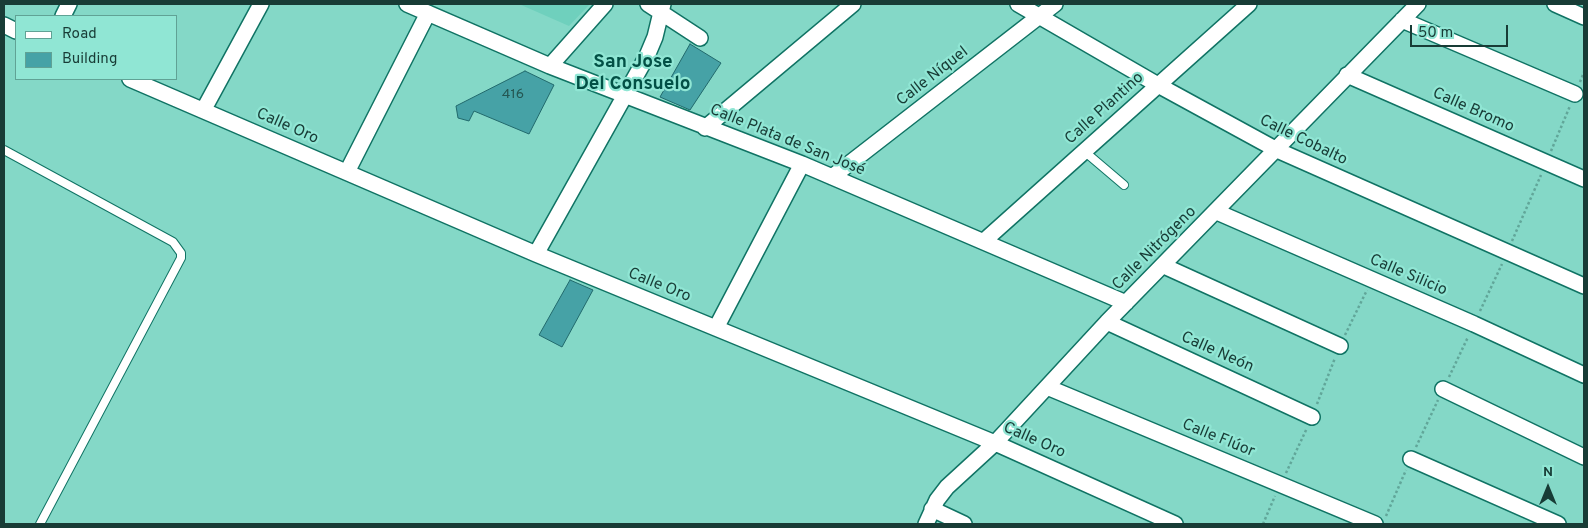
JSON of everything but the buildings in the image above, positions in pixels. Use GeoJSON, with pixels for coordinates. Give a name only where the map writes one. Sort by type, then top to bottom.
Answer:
{"type":"FeatureCollection","features":[{"type":"Feature","properties":{"kind":"street"},"geometry":{"type":"LineString","coordinates":[[204,109],[260,4]]}},
{"type":"Feature","properties":{"kind":"street","name":"Calle Plata de San José"},"geometry":{"type":"LineString","coordinates":[[407,4],[550,66],[705,128],[802,164],[1126,303]]}},
{"type":"Feature","properties":{"kind":"street"},"geometry":{"type":"LineString","coordinates":[[550,66],[605,4]]}},
{"type":"Feature","properties":{"kind":"street"},"geometry":{"type":"LineString","coordinates":[[648,4],[663,8],[700,38]]}},
{"type":"Feature","properties":{"kind":"street"},"geometry":{"type":"LineString","coordinates":[[705,128],[853,4]]}},
{"type":"Feature","properties":{"kind":"street","name":"Calle Cobalto"},"geometry":{"type":"LineString","coordinates":[[1018,4],[1158,85],[1277,150],[1584,286]]}},
{"type":"Feature","properties":{"kind":"street","name":"Calle Níquel"},"geometry":{"type":"LineString","coordinates":[[832,177],[1055,4]]}},
{"type":"Feature","properties":{"kind":"street","name":"Calle Plantino"},"geometry":{"type":"LineString","coordinates":[[984,241],[1249,4]]}},
{"type":"Feature","properties":{"kind":"street","name":"Calle Nitrógeno"},"geometry":{"type":"LineString","coordinates":[[926,524],[932,509],[947,487],[995,443],[1107,322],[1217,212],[1418,4]]}},
{"type":"Feature","properties":{"kind":"street"},"geometry":{"type":"LineString","coordinates":[[1555,4],[1584,17]]}},
{"type":"Feature","properties":{"kind":"street"},"geometry":{"type":"LineString","coordinates":[[536,254],[647,56],[663,8]]}},
{"type":"Feature","properties":{"kind":"street"},"geometry":{"type":"LineString","coordinates":[[347,172],[428,13]]}},
{"type":"Feature","properties":{"kind":"street"},"geometry":{"type":"LineString","coordinates":[[1402,20],[1575,94]]}},
{"type":"Feature","properties":{"kind":"street","name":"Calle Bromo"},"geometry":{"type":"LineString","coordinates":[[1347,76],[1584,179]]}},
{"type":"Feature","properties":{"kind":"street","name":"Calle Oro"},"geometry":{"type":"LineString","coordinates":[[132,80],[204,109],[536,254],[995,443],[1175,524]]}},
{"type":"Feature","properties":{"kind":"street"},"geometry":{"type":"LineString","coordinates":[[716,328],[802,164]]}},
{"type":"Feature","properties":{"kind":"street","name":"Calle Silicio"},"geometry":{"type":"LineString","coordinates":[[1217,212],[1474,324],[1584,375]]}},
{"type":"Feature","properties":{"kind":"street"},"geometry":{"type":"LineString","coordinates":[[1164,266],[1340,346]]}},
{"type":"Feature","properties":{"kind":"street","name":"Calle Neón"},"geometry":{"type":"LineString","coordinates":[[1107,322],[1312,416]]}},
{"type":"Feature","properties":{"kind":"street","name":"Calle Flúor"},"geometry":{"type":"LineString","coordinates":[[1047,388],[1375,524]]}},
{"type":"Feature","properties":{"kind":"street"},"geometry":{"type":"LineString","coordinates":[[1442,389],[1584,456]]}},
{"type":"Feature","properties":{"kind":"street"},"geometry":{"type":"LineString","coordinates":[[1411,458],[1558,524]]}},
{"type":"Feature","properties":{"kind":"street"},"geometry":{"type":"LineString","coordinates":[[932,509],[964,524]]}},
{"type":"Feature","properties":{"kind":"lane"},"geometry":{"type":"LineString","coordinates":[[4,150],[173,242],[181,253],[181,258],[40,524]]}},
{"type":"Feature","properties":{"kind":"lane"},"geometry":{"type":"LineString","coordinates":[[1084,152],[1124,185]]}},
{"type":"Feature","properties":{"kind":"path"},"geometry":{"type":"LineString","coordinates":[[1553,147],[1584,72]]}},
{"type":"Feature","properties":{"kind":"path"},"geometry":{"type":"LineString","coordinates":[[1383,524],[1442,389],[1507,253],[1546,162]]}},
{"type":"Feature","properties":{"kind":"path"},"geometry":{"type":"LineString","coordinates":[[1263,524],[1312,416],[1340,346],[1371,280]]}},
{"type":"Feature","properties":{"kind":"shaded area"},"geometry":{"type":"Polygon","coordinates":[[[519,4],[590,4],[569,26],[519,4]]]}},
{"type":"Feature","properties":{"kind":"district","name":"San Jose Del Consuelo"},"geometry":{"type":"Point","coordinates":[633,74]}}]}
